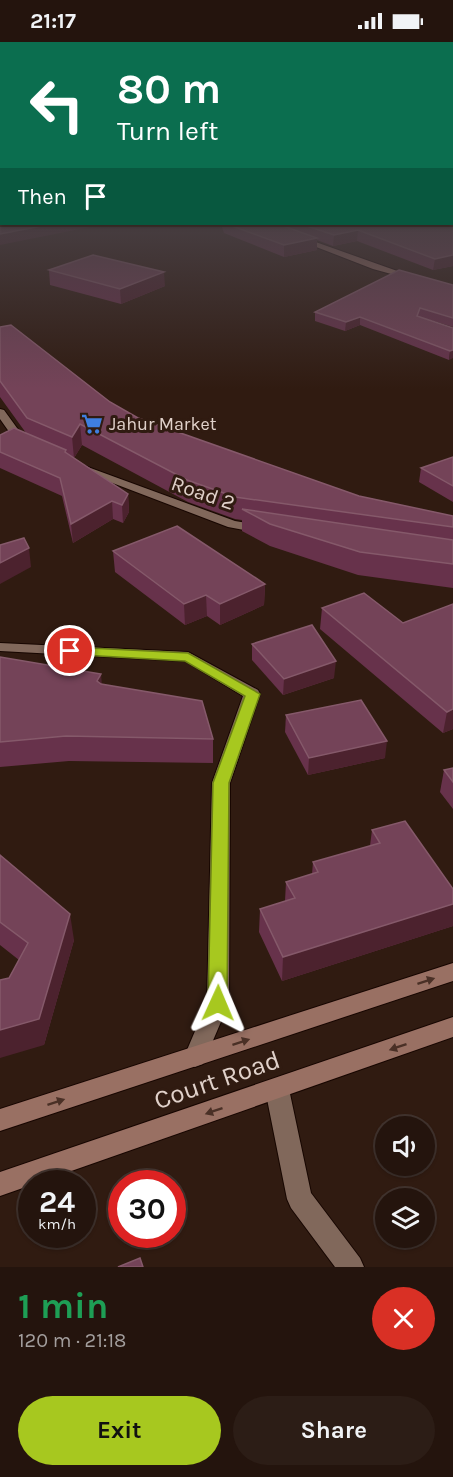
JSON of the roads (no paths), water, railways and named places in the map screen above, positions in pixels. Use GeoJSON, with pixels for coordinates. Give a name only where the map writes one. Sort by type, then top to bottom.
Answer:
{"type":"FeatureCollection","features":[{"type":"Feature","properties":{"kind":"main road"},"geometry":{"type":"LineString","coordinates":[[400,274],[420,280]]}},
{"type":"Feature","properties":{"kind":"main road"},"geometry":{"type":"LineString","coordinates":[[0,1120],[453,972]]}},
{"type":"Feature","properties":{"kind":"main road","name":"Court Road"},"geometry":{"type":"LineString","coordinates":[[0,1184],[453,1027]]}},
{"type":"Feature","properties":{"kind":"street"},"geometry":{"type":"LineString","coordinates":[[0,412],[21,441],[41,450]]}},
{"type":"Feature","properties":{"kind":"street","name":"Road 2"},"geometry":{"type":"LineString","coordinates":[[71,463],[232,524],[278,531]]}},
{"type":"Feature","properties":{"kind":"street"},"geometry":{"type":"LineString","coordinates":[[0,647],[188,657],[252,694],[221,783],[218,1003],[195,1057]]}},
{"type":"Feature","properties":{"kind":"street"},"geometry":{"type":"LineString","coordinates":[[277,1089],[300,1199],[351,1267]]}},
{"type":"Feature","properties":{"kind":"place","name":"Jahur Market"},"geometry":{"type":"Point","coordinates":[92,424]}}]}
